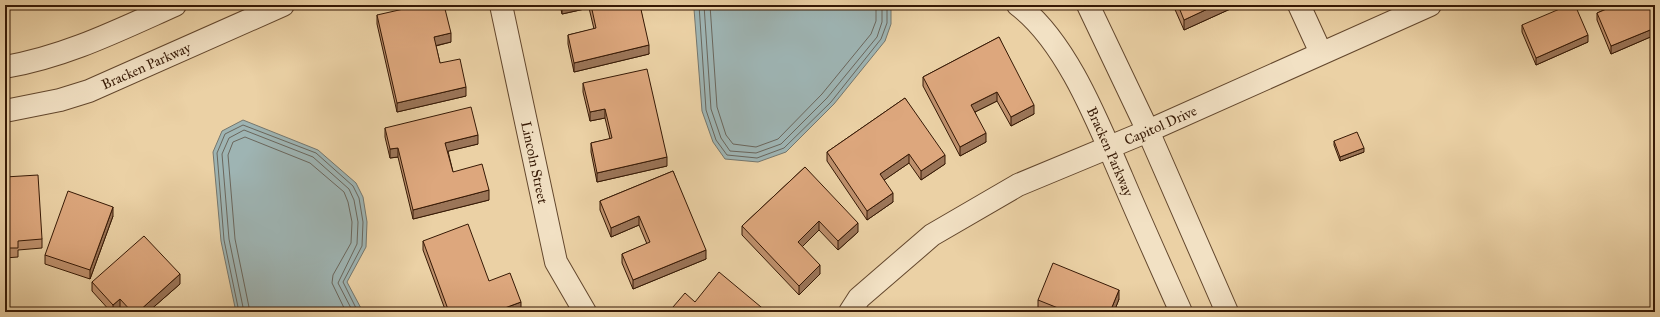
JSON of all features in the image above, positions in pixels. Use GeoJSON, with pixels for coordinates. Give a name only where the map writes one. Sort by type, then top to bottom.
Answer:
{"type":"FeatureCollection","features":[{"type":"Feature","properties":{"kind":"street"},"geometry":{"type":"LineString","coordinates":[[5,67],[41,60],[64,52],[175,5]]}},
{"type":"Feature","properties":{"kind":"street","name":"Bracken Parkway"},"geometry":{"type":"LineString","coordinates":[[5,111],[60,100],[89,91],[283,5]]}},
{"type":"Feature","properties":{"kind":"street","name":"Lincoln Street"},"geometry":{"type":"LineString","coordinates":[[501,5],[556,262],[585,312]]}},
{"type":"Feature","properties":{"kind":"street","name":"Bracken Parkway"},"geometry":{"type":"LineString","coordinates":[[1018,5],[1041,27],[1058,49],[1077,82],[1181,312]]}},
{"type":"Feature","properties":{"kind":"street"},"geometry":{"type":"LineString","coordinates":[[1088,5],[1148,131],[1227,312]]}},
{"type":"Feature","properties":{"kind":"street"},"geometry":{"type":"LineString","coordinates":[[1299,5],[1321,53]]}},
{"type":"Feature","properties":{"kind":"street","name":"Capitol Drive"},"geometry":{"type":"LineString","coordinates":[[850,312],[859,298],[932,235],[1018,185],[1148,131],[1430,5]]}},
{"type":"Feature","properties":{"kind":"water"},"geometry":{"type":"Polygon","coordinates":[[[695,5],[891,5],[891,24],[885,41],[834,104],[786,152],[758,162],[725,159],[713,142],[702,111],[694,9],[695,5]]]}},
{"type":"Feature","properties":{"kind":"water"},"geometry":{"type":"Polygon","coordinates":[[[243,120],[318,150],[356,183],[363,197],[367,222],[366,247],[347,282],[363,312],[236,312],[221,241],[213,152],[222,131],[243,120]]]}},
{"type":"Feature","properties":{"kind":"building"},"geometry":{"type":"Polygon","coordinates":[[[421,5],[444,5],[451,33],[434,37],[440,63],[460,59],[466,87],[397,103],[377,15],[421,5]]]}},
{"type":"Feature","properties":{"kind":"building"},"geometry":{"type":"Polygon","coordinates":[[[591,5],[640,5],[649,45],[574,63],[568,35],[596,28],[591,5]]]}},
{"type":"Feature","properties":{"kind":"building"},"geometry":{"type":"Polygon","coordinates":[[[1178,5],[1216,5],[1184,20],[1178,5]]]}},
{"type":"Feature","properties":{"kind":"building"},"geometry":{"type":"Polygon","coordinates":[[[1569,5],[1575,5],[1588,35],[1536,58],[1522,25],[1569,5]]]}},
{"type":"Feature","properties":{"kind":"building"},"geometry":{"type":"Polygon","coordinates":[[[1616,5],[1650,5],[1655,18],[1655,28],[1611,46],[1597,13],[1616,5]]]}},
{"type":"Feature","properties":{"kind":"building"},"geometry":{"type":"Polygon","coordinates":[[[999,37],[1034,105],[1011,117],[997,92],[971,105],[986,133],[960,147],[923,77],[999,37]]]}},
{"type":"Feature","properties":{"kind":"building"},"geometry":{"type":"Polygon","coordinates":[[[647,69],[667,157],[597,173],[591,143],[612,138],[605,109],[590,112],[583,83],[647,69]]]}},
{"type":"Feature","properties":{"kind":"building"},"geometry":{"type":"Polygon","coordinates":[[[905,98],[945,155],[921,171],[909,154],[880,174],[893,193],[867,211],[827,152],[905,98]]]}},
{"type":"Feature","properties":{"kind":"building"},"geometry":{"type":"Polygon","coordinates":[[[471,107],[478,135],[445,143],[453,172],[482,164],[489,190],[413,210],[398,148],[390,149],[385,128],[471,107]]]}},
{"type":"Feature","properties":{"kind":"building"},"geometry":{"type":"Polygon","coordinates":[[[1357,132],[1364,148],[1340,157],[1334,141],[1357,132]]]}},
{"type":"Feature","properties":{"kind":"building"},"geometry":{"type":"Polygon","coordinates":[[[805,167],[858,223],[838,241],[819,221],[798,242],[820,265],[799,286],[742,226],[805,167]]]}},
{"type":"Feature","properties":{"kind":"building"},"geometry":{"type":"Polygon","coordinates":[[[673,171],[706,250],[633,280],[622,254],[650,242],[639,216],[611,228],[600,201],[673,171]]]}},
{"type":"Feature","properties":{"kind":"building"},"geometry":{"type":"Polygon","coordinates":[[[38,175],[42,239],[18,241],[18,248],[5,248],[5,177],[38,175]]]}},
{"type":"Feature","properties":{"kind":"building"},"geometry":{"type":"Polygon","coordinates":[[[68,191],[113,207],[90,270],[45,255],[68,191]]]}},
{"type":"Feature","properties":{"kind":"building"},"geometry":{"type":"Polygon","coordinates":[[[468,224],[489,281],[510,273],[521,302],[494,312],[449,312],[423,241],[468,224]]]}},
{"type":"Feature","properties":{"kind":"building"},"geometry":{"type":"Polygon","coordinates":[[[144,236],[180,274],[138,312],[132,312],[120,299],[113,305],[92,282],[144,236]]]}},
{"type":"Feature","properties":{"kind":"building"},"geometry":{"type":"Polygon","coordinates":[[[1053,263],[1119,290],[1110,312],[1068,312],[1038,300],[1053,263]]]}},
{"type":"Feature","properties":{"kind":"building"},"geometry":{"type":"Polygon","coordinates":[[[719,272],[767,312],[680,312],[673,307],[685,293],[695,302],[719,272]]]}}]}
